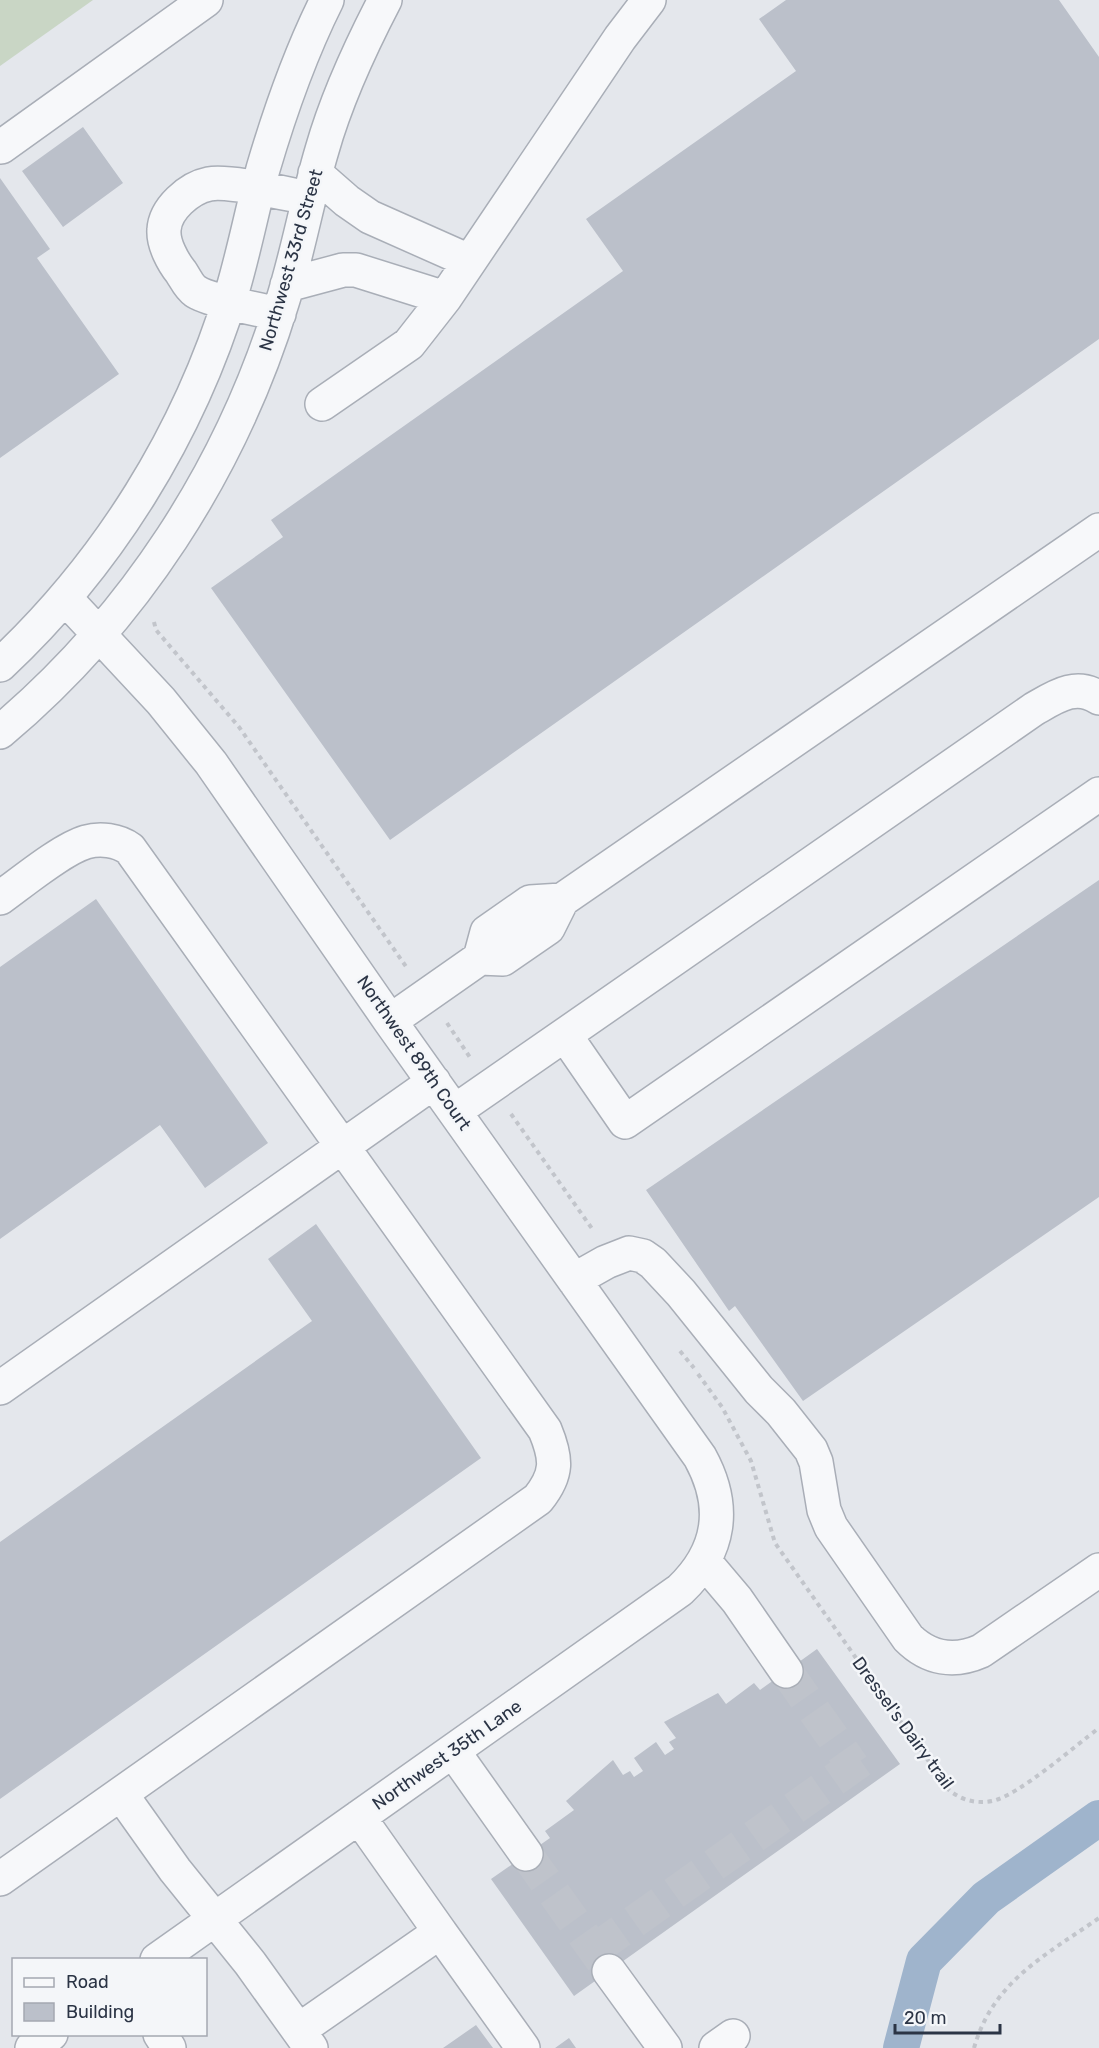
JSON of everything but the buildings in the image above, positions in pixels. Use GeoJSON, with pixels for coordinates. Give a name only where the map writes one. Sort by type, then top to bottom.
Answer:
{"type":"FeatureCollection","features":[{"type":"Feature","properties":{"kind":"street"},"geometry":{"type":"LineString","coordinates":[[1,147],[206,0]]}},
{"type":"Feature","properties":{"kind":"street"},"geometry":{"type":"LineString","coordinates":[[1,663],[65,598],[124,520],[159,462],[200,380],[229,302],[258,189],[293,76],[327,0]]}},
{"type":"Feature","properties":{"kind":"street","name":"Northwest 33rd Street"},"geometry":{"type":"LineString","coordinates":[[0,732],[52,685],[100,634],[157,562],[212,473],[250,393],[283,299],[312,186],[342,91],[385,0]]}},
{"type":"Feature","properties":{"kind":"street"},"geometry":{"type":"LineString","coordinates":[[322,404],[409,344],[445,298],[620,38],[649,0]]}},
{"type":"Feature","properties":{"kind":"street"},"geometry":{"type":"LineString","coordinates":[[445,298],[356,270],[343,270],[283,299],[229,302],[194,291],[177,268],[168,250],[164,231],[169,214],[179,201],[194,190],[210,183],[258,189],[312,186],[347,201],[370,217],[470,261]]}},
{"type":"Feature","properties":{"kind":"street"},"geometry":{"type":"LineString","coordinates":[[390,1021],[480,958],[503,959],[548,928],[562,900],[1099,530]]}},
{"type":"Feature","properties":{"kind":"street","name":"Northwest 89th Court"},"geometry":{"type":"LineString","coordinates":[[65,598],[161,701],[211,763],[390,1021],[700,1457],[709,1473],[718,1513],[709,1546]]}},
{"type":"Feature","properties":{"kind":"street"},"geometry":{"type":"LineString","coordinates":[[455,1111],[1034,709],[1063,693],[1094,689]]}},
{"type":"Feature","properties":{"kind":"street"},"geometry":{"type":"LineString","coordinates":[[565,1035],[625,1122],[1099,794]]}},
{"type":"Feature","properties":{"kind":"street"},"geometry":{"type":"LineString","coordinates":[[0,898],[70,850],[87,842],[113,841],[130,849],[545,1430],[554,1458],[554,1472],[548,1486],[538,1499],[0,1879]]}},
{"type":"Feature","properties":{"kind":"street"},"geometry":{"type":"LineString","coordinates":[[0,1388],[434,1082]]}},
{"type":"Feature","properties":{"kind":"street"},"geometry":{"type":"LineString","coordinates":[[574,1280],[606,1262],[629,1253],[643,1256],[653,1263],[681,1293],[759,1390],[801,1436],[816,1462],[824,1510],[831,1527],[908,1638],[925,1651],[948,1658],[961,1658],[981,1651],[1099,1570]]}},
{"type":"Feature","properties":{"kind":"street"},"geometry":{"type":"LineString","coordinates":[[709,1546],[737,1600],[786,1671]]}},
{"type":"Feature","properties":{"kind":"street","name":"Northwest 35th Lane"},"geometry":{"type":"LineString","coordinates":[[158,1958],[675,1594],[688,1582],[709,1546]]}},
{"type":"Feature","properties":{"kind":"street"},"geometry":{"type":"LineString","coordinates":[[453,1751],[526,1854]]}},
{"type":"Feature","properties":{"kind":"street"},"geometry":{"type":"LineString","coordinates":[[121,1794],[175,1870],[250,1964],[305,2039],[440,1932]]}},
{"type":"Feature","properties":{"kind":"street"},"geometry":{"type":"LineString","coordinates":[[359,1817],[523,2048]]}},
{"type":"Feature","properties":{"kind":"street"},"geometry":{"type":"LineString","coordinates":[[609,1971],[665,2048]]}},
{"type":"Feature","properties":{"kind":"street"},"geometry":{"type":"LineString","coordinates":[[32,2048],[48,2036]]}},
{"type":"Feature","properties":{"kind":"path"},"geometry":{"type":"LineString","coordinates":[[153,621],[156,630],[239,727],[385,936]]}},
{"type":"Feature","properties":{"kind":"path"},"geometry":{"type":"LineString","coordinates":[[458,1038],[477,1067]]}},
{"type":"Feature","properties":{"kind":"path"},"geometry":{"type":"LineString","coordinates":[[509,1111],[594,1230]]}},
{"type":"Feature","properties":{"kind":"path","name":"Dressel's Dairy trail"},"geometry":{"type":"LineString","coordinates":[[677,1347],[710,1389],[742,1442],[754,1470],[775,1544],[943,1783],[956,1796],[974,1801],[992,1801],[1001,1798],[1025,1784],[1099,1728]]}},
{"type":"Feature","properties":{"kind":"path"},"geometry":{"type":"LineString","coordinates":[[974,2048],[987,2015],[1008,1985],[1099,1918]]}},
{"type":"Feature","properties":{"kind":"green space"},"geometry":{"type":"Polygon","coordinates":[[[0,0],[93,0],[0,66],[0,0]]]}},
{"type":"Feature","properties":{"kind":"waterway"},"geometry":{"type":"LineString","coordinates":[[901,2048],[924,1961],[986,1898],[1099,1818]]}},
{"type":"Feature","properties":{"kind":"tunnel"},"geometry":{"type":"LineString","coordinates":[[786,1671],[853,1766]]}},
{"type":"Feature","properties":{"kind":"tunnel"},"geometry":{"type":"LineString","coordinates":[[594,1950],[872,1753]]}},
{"type":"Feature","properties":{"kind":"tunnel"},"geometry":{"type":"LineString","coordinates":[[526,1854],[607,1968]]}}]}
